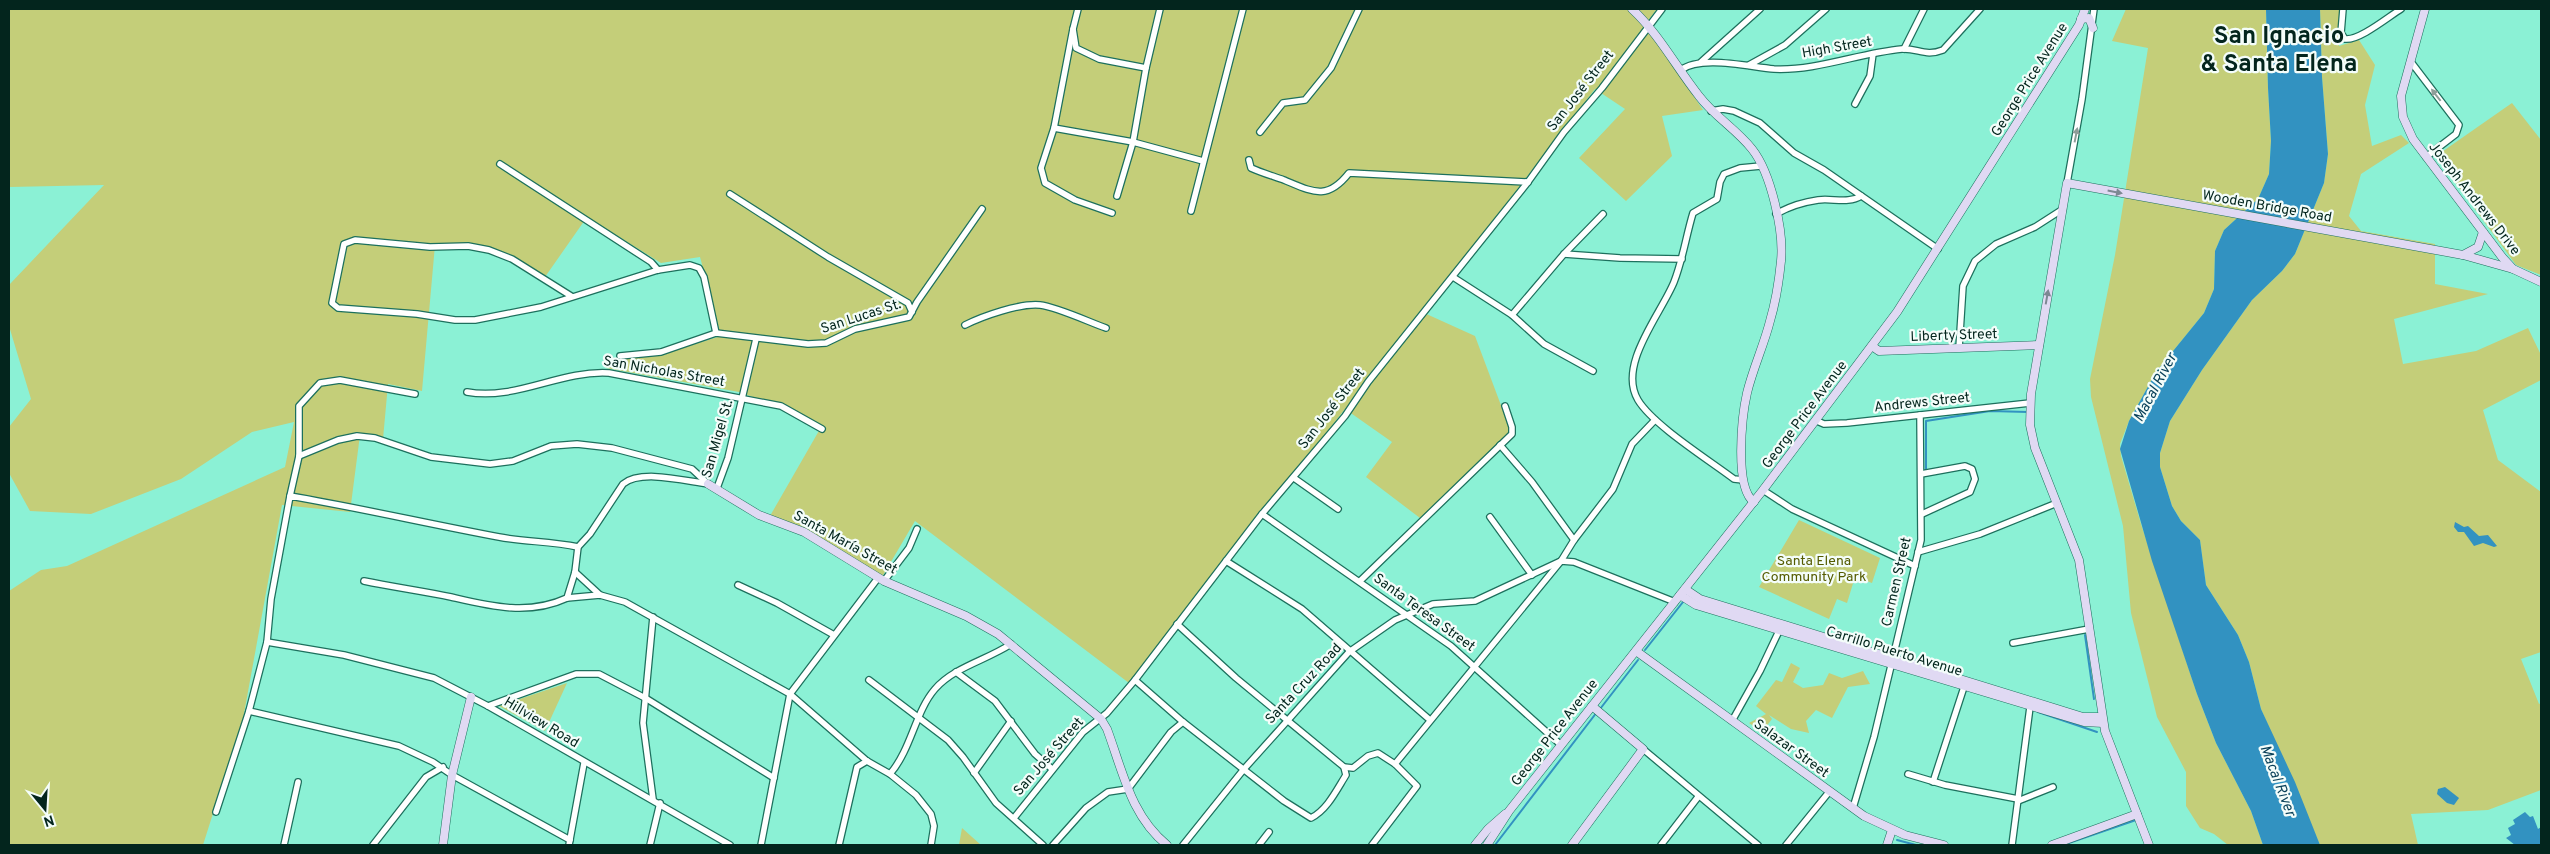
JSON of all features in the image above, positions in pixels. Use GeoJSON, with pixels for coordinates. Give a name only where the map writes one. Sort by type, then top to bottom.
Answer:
{"type":"FeatureCollection","features":[{"type":"Feature","properties":{"kind":"main road"},"geometry":{"type":"LineString","coordinates":[[1632,9],[1648,25],[1712,111],[1747,144],[1762,166],[1776,214],[1782,243],[1780,269],[1770,321],[1745,400],[1742,435],[1743,480],[1747,496],[1754,502]]}},
{"type":"Feature","properties":{"kind":"main road","name":"George Price Avenue"},"geometry":{"type":"LineString","coordinates":[[1487,845],[1509,811],[1754,502],[1872,346],[1938,249],[2081,19],[2085,9]]}},
{"type":"Feature","properties":{"kind":"main road"},"geometry":{"type":"LineString","coordinates":[[2411,62],[2425,9]]}},
{"type":"Feature","properties":{"kind":"main road"},"geometry":{"type":"LineString","coordinates":[[2081,19],[2089,18],[2093,28]]}},
{"type":"Feature","properties":{"kind":"main road","name":"Joseph Andrews Drive"},"geometry":{"type":"LineString","coordinates":[[2411,62],[2401,96],[2403,116],[2413,139],[2513,269],[2541,281]]}},
{"type":"Feature","properties":{"kind":"main road"},"geometry":{"type":"LineString","coordinates":[[2067,183],[2030,403],[2030,425],[2035,448],[2079,560],[2102,720],[2149,845]]}},
{"type":"Feature","properties":{"kind":"main road","name":"Wooden Bridge Road"},"geometry":{"type":"LineString","coordinates":[[2067,183],[2464,255],[2513,269]]}},
{"type":"Feature","properties":{"kind":"main road"},"geometry":{"type":"LineString","coordinates":[[2464,255],[2478,247],[2483,232]]}},
{"type":"Feature","properties":{"kind":"main road","name":"Liberty Street"},"geometry":{"type":"LineString","coordinates":[[1872,346],[1880,351],[2039,346]]}},
{"type":"Feature","properties":{"kind":"main road","name":"Santa María Street"},"geometry":{"type":"LineString","coordinates":[[708,484],[759,515],[789,525],[812,536],[881,579],[966,616],[998,634],[1011,644],[1101,719],[1107,729],[1128,789],[1144,822],[1167,845]]}},
{"type":"Feature","properties":{"kind":"main road","name":"Carrillo Puerto Avenue"},"geometry":{"type":"LineString","coordinates":[[1680,595],[1696,605],[1779,631],[2102,720]]}},
{"type":"Feature","properties":{"kind":"main road","name":"Carrillo Puerto Avenue"},"geometry":{"type":"LineString","coordinates":[[1680,595],[1700,599],[1964,687],[2030,707],[2084,722],[2102,720]]}},
{"type":"Feature","properties":{"kind":"main road","name":"Salazar Street"},"geometry":{"type":"LineString","coordinates":[[1636,651],[1853,808],[1892,830],[1944,845]]}},
{"type":"Feature","properties":{"kind":"main road"},"geometry":{"type":"LineString","coordinates":[[444,845],[452,775],[471,697]]}},
{"type":"Feature","properties":{"kind":"main road"},"geometry":{"type":"LineString","coordinates":[[1572,845],[1643,749],[1592,706]]}},
{"type":"Feature","properties":{"kind":"main road","name":"George Price Avenue"},"geometry":{"type":"LineString","coordinates":[[1475,845],[1488,829],[1509,811]]}},
{"type":"Feature","properties":{"kind":"main road"},"geometry":{"type":"LineString","coordinates":[[2052,845],[2137,814]]}},
{"type":"Feature","properties":{"kind":"main road"},"geometry":{"type":"LineString","coordinates":[[1887,845],[1892,830]]}},
{"type":"Feature","properties":{"kind":"street"},"geometry":{"type":"LineString","coordinates":[[1078,9],[1054,128],[1040,168],[1045,183],[1075,200],[1112,213]]}},
{"type":"Feature","properties":{"kind":"street"},"geometry":{"type":"LineString","coordinates":[[1117,196],[1133,142],[1146,68],[1160,9]]}},
{"type":"Feature","properties":{"kind":"street"},"geometry":{"type":"LineString","coordinates":[[1191,211],[1243,9]]}},
{"type":"Feature","properties":{"kind":"street"},"geometry":{"type":"LineString","coordinates":[[1260,132],[1283,103],[1305,100],[1331,68],[1359,9]]}},
{"type":"Feature","properties":{"kind":"street","name":"San José Street"},"geometry":{"type":"LineString","coordinates":[[1014,818],[1083,732],[1101,719],[1135,680],[1262,514],[1294,478],[1662,9]]}},
{"type":"Feature","properties":{"kind":"street"},"geometry":{"type":"LineString","coordinates":[[1702,62],[1760,9]]}},
{"type":"Feature","properties":{"kind":"street"},"geometry":{"type":"LineString","coordinates":[[1747,66],[1786,45],[1826,9]]}},
{"type":"Feature","properties":{"kind":"street"},"geometry":{"type":"LineString","coordinates":[[1904,49],[1924,9]]}},
{"type":"Feature","properties":{"kind":"street","name":"High Street"},"geometry":{"type":"LineString","coordinates":[[1680,70],[1702,62],[1794,69],[1904,49],[1927,54],[1943,50],[1980,9]]}},
{"type":"Feature","properties":{"kind":"street"},"geometry":{"type":"LineString","coordinates":[[2067,183],[2093,28],[2094,9]]}},
{"type":"Feature","properties":{"kind":"street"},"geometry":{"type":"LineString","coordinates":[[2343,9],[2341,33],[2344,39],[2359,36],[2401,9]]}},
{"type":"Feature","properties":{"kind":"street"},"geometry":{"type":"LineString","coordinates":[[1073,30],[1076,48],[1099,59],[1146,68]]}},
{"type":"Feature","properties":{"kind":"street"},"geometry":{"type":"LineString","coordinates":[[1855,104],[1870,76],[1873,54]]}},
{"type":"Feature","properties":{"kind":"street"},"geometry":{"type":"LineString","coordinates":[[2411,62],[2459,124],[2456,134],[2426,157]]}},
{"type":"Feature","properties":{"kind":"street"},"geometry":{"type":"LineString","coordinates":[[1712,111],[1723,109],[1751,117],[1767,128],[1794,153],[1938,249]]}},
{"type":"Feature","properties":{"kind":"street"},"geometry":{"type":"LineString","coordinates":[[1054,128],[1133,142],[1203,161]]}},
{"type":"Feature","properties":{"kind":"street"},"geometry":{"type":"LineString","coordinates":[[1249,160],[1252,168],[1264,174],[1274,176],[1304,190],[1317,192],[1328,191],[1339,186],[1349,173],[1528,182]]}},
{"type":"Feature","properties":{"kind":"street"},"geometry":{"type":"LineString","coordinates":[[500,164],[643,257],[658,270]]}},
{"type":"Feature","properties":{"kind":"street"},"geometry":{"type":"LineString","coordinates":[[1743,480],[1734,479],[1655,420],[1634,393],[1631,381],[1633,367],[1673,284],[1682,259],[1693,213],[1717,198],[1720,182],[1724,174],[1740,168],[1762,166]]}},
{"type":"Feature","properties":{"kind":"street"},"geometry":{"type":"LineString","coordinates":[[730,194],[828,256],[908,303],[912,312]]}},
{"type":"Feature","properties":{"kind":"street"},"geometry":{"type":"LineString","coordinates":[[1776,214],[1807,202],[1827,199],[1851,200],[1861,196]]}},
{"type":"Feature","properties":{"kind":"street"},"geometry":{"type":"LineString","coordinates":[[912,312],[982,209]]}},
{"type":"Feature","properties":{"kind":"street"},"geometry":{"type":"LineString","coordinates":[[1959,348],[1963,286],[1975,262],[1996,244],[2035,228],[2063,209]]}},
{"type":"Feature","properties":{"kind":"street"},"geometry":{"type":"LineString","coordinates":[[1512,315],[1564,254],[1603,214]]}},
{"type":"Feature","properties":{"kind":"street"},"geometry":{"type":"LineString","coordinates":[[571,296],[512,259],[489,250],[468,246],[430,247],[355,240],[344,244],[332,303],[338,308],[466,321],[515,313],[658,270],[690,265],[700,268],[704,277],[716,333],[661,352],[630,353],[620,356]]}},
{"type":"Feature","properties":{"kind":"street"},"geometry":{"type":"LineString","coordinates":[[1564,254],[1620,258],[1682,259]]}},
{"type":"Feature","properties":{"kind":"street"},"geometry":{"type":"LineString","coordinates":[[1453,277],[1512,315],[1544,344],[1593,371]]}},
{"type":"Feature","properties":{"kind":"street"},"geometry":{"type":"LineString","coordinates":[[965,325],[976,319],[1041,305],[1106,328]]}},
{"type":"Feature","properties":{"kind":"street","name":"San Lucas St."},"geometry":{"type":"LineString","coordinates":[[716,333],[826,343],[855,329],[909,317],[912,312]]}},
{"type":"Feature","properties":{"kind":"street","name":"San Migel St."},"geometry":{"type":"LineString","coordinates":[[717,488],[728,458],[756,338]]}},
{"type":"Feature","properties":{"kind":"street","name":"San Nicholas Street"},"geometry":{"type":"LineString","coordinates":[[467,392],[485,394],[504,393],[559,378],[599,372],[716,392],[787,408],[822,429]]}},
{"type":"Feature","properties":{"kind":"street"},"geometry":{"type":"LineString","coordinates":[[216,812],[248,712],[267,642],[271,599],[299,456],[300,406],[320,383],[340,380],[414,394]]}},
{"type":"Feature","properties":{"kind":"street","name":"Andrews Street"},"geometry":{"type":"LineString","coordinates":[[1817,421],[1820,424],[1836,424],[2030,403]]}},
{"type":"Feature","properties":{"kind":"street"},"geometry":{"type":"LineString","coordinates":[[1360,581],[1512,434],[1512,427],[1505,406]]}},
{"type":"Feature","properties":{"kind":"street","name":"Carmen Street"},"geometry":{"type":"LineString","coordinates":[[1853,808],[1918,552],[1922,514],[1920,415]]}},
{"type":"Feature","properties":{"kind":"street"},"geometry":{"type":"LineString","coordinates":[[1395,764],[1561,561],[1574,540],[1613,490],[1632,444],[1655,420]]}},
{"type":"Feature","properties":{"kind":"street","name":"Santa María Street"},"geometry":{"type":"LineString","coordinates":[[299,456],[338,440],[357,436],[375,438],[431,457],[490,464],[513,461],[551,446],[577,444],[612,448],[692,469],[708,484]]}},
{"type":"Feature","properties":{"kind":"street"},"geometry":{"type":"LineString","coordinates":[[1500,445],[1532,482],[1574,540]]}},
{"type":"Feature","properties":{"kind":"street"},"geometry":{"type":"LineString","coordinates":[[1921,474],[1965,466],[1972,469],[1975,479],[1970,492],[1922,514]]}},
{"type":"Feature","properties":{"kind":"street"},"geometry":{"type":"LineString","coordinates":[[566,598],[575,572],[578,547],[590,534],[623,484],[629,479],[646,477],[708,484]]}},
{"type":"Feature","properties":{"kind":"street"},"geometry":{"type":"LineString","coordinates":[[1294,478],[1338,509]]}},
{"type":"Feature","properties":{"kind":"street"},"geometry":{"type":"LineString","coordinates":[[1763,490],[1792,510],[1915,566]]}},
{"type":"Feature","properties":{"kind":"street"},"geometry":{"type":"LineString","coordinates":[[290,496],[368,509],[500,537],[530,542],[556,542],[578,547]]}},
{"type":"Feature","properties":{"kind":"street"},"geometry":{"type":"LineString","coordinates":[[1918,552],[1990,530],[2058,504]]}},
{"type":"Feature","properties":{"kind":"street","name":"Santa Teresa Street"},"geometry":{"type":"LineString","coordinates":[[1262,514],[1451,646],[1561,745]]}},
{"type":"Feature","properties":{"kind":"street"},"geometry":{"type":"LineString","coordinates":[[1490,518],[1532,575]]}},
{"type":"Feature","properties":{"kind":"street"},"geometry":{"type":"LineString","coordinates":[[761,845],[790,694],[834,635],[909,548],[917,529]]}},
{"type":"Feature","properties":{"kind":"street"},"geometry":{"type":"LineString","coordinates":[[1226,561],[1302,609],[1430,720]]}},
{"type":"Feature","properties":{"kind":"street"},"geometry":{"type":"LineString","coordinates":[[1561,561],[1574,562],[1680,595]]}},
{"type":"Feature","properties":{"kind":"street","name":"Santa Cruz Road"},"geometry":{"type":"LineString","coordinates":[[1184,845],[1244,769],[1350,652],[1395,620],[1406,615],[1433,604],[1475,601],[1561,561]]}},
{"type":"Feature","properties":{"kind":"street"},"geometry":{"type":"LineString","coordinates":[[575,572],[600,595]]}},
{"type":"Feature","properties":{"kind":"street"},"geometry":{"type":"LineString","coordinates":[[364,581],[501,608],[536,608],[566,598],[600,595],[625,602],[790,694],[867,761],[890,774],[916,795],[931,814],[934,826],[931,845]]}},
{"type":"Feature","properties":{"kind":"street"},"geometry":{"type":"LineString","coordinates":[[738,585],[777,602],[834,635]]}},
{"type":"Feature","properties":{"kind":"street"},"geometry":{"type":"LineString","coordinates":[[653,617],[646,674],[647,699],[644,714],[644,732],[653,799]]}},
{"type":"Feature","properties":{"kind":"street"},"geometry":{"type":"LineString","coordinates":[[1177,624],[1286,721],[1344,767],[1352,768]]}},
{"type":"Feature","properties":{"kind":"street"},"geometry":{"type":"LineString","coordinates":[[2013,643],[2088,629]]}},
{"type":"Feature","properties":{"kind":"street"},"geometry":{"type":"LineString","coordinates":[[1732,721],[1760,671],[1779,631]]}},
{"type":"Feature","properties":{"kind":"street","name":"Hillview Road"},"geometry":{"type":"LineString","coordinates":[[267,642],[378,663],[434,678],[488,706],[584,763],[653,799],[730,845]]}},
{"type":"Feature","properties":{"kind":"street"},"geometry":{"type":"LineString","coordinates":[[890,774],[904,757],[934,690],[956,672],[1011,644]]}},
{"type":"Feature","properties":{"kind":"street"},"geometry":{"type":"LineString","coordinates":[[488,706],[500,700],[584,672],[599,674],[647,699],[774,778]]}},
{"type":"Feature","properties":{"kind":"street"},"geometry":{"type":"LineString","coordinates":[[956,672],[995,701],[1035,754],[1052,769]]}},
{"type":"Feature","properties":{"kind":"street"},"geometry":{"type":"LineString","coordinates":[[869,680],[948,740],[990,795],[1043,845]]}},
{"type":"Feature","properties":{"kind":"street"},"geometry":{"type":"LineString","coordinates":[[1135,680],[1183,722],[1284,801],[1310,818],[1321,813],[1346,775],[1368,756],[1378,753],[1395,764],[1417,786],[1372,845]]}},
{"type":"Feature","properties":{"kind":"street"},"geometry":{"type":"LineString","coordinates":[[1933,782],[1964,687]]}},
{"type":"Feature","properties":{"kind":"street"},"geometry":{"type":"LineString","coordinates":[[2012,845],[2030,707]]}},
{"type":"Feature","properties":{"kind":"street"},"geometry":{"type":"LineString","coordinates":[[248,712],[399,746],[443,767],[452,775],[570,842],[584,763]]}},
{"type":"Feature","properties":{"kind":"street"},"geometry":{"type":"LineString","coordinates":[[974,773],[1011,721]]}},
{"type":"Feature","properties":{"kind":"street"},"geometry":{"type":"LineString","coordinates":[[1053,845],[1086,808],[1108,792],[1128,789],[1171,732],[1183,722]]}},
{"type":"Feature","properties":{"kind":"street"},"geometry":{"type":"LineString","coordinates":[[1643,749],[1754,844]]}},
{"type":"Feature","properties":{"kind":"street"},"geometry":{"type":"LineString","coordinates":[[839,845],[857,767],[867,761]]}},
{"type":"Feature","properties":{"kind":"street"},"geometry":{"type":"LineString","coordinates":[[373,845],[426,777],[443,767]]}},
{"type":"Feature","properties":{"kind":"street"},"geometry":{"type":"LineString","coordinates":[[1344,767],[1346,775]]}},
{"type":"Feature","properties":{"kind":"street"},"geometry":{"type":"LineString","coordinates":[[1908,774],[1933,782],[2018,800],[2053,787]]}},
{"type":"Feature","properties":{"kind":"street"},"geometry":{"type":"LineString","coordinates":[[284,845],[298,782]]}},
{"type":"Feature","properties":{"kind":"street"},"geometry":{"type":"LineString","coordinates":[[1786,845],[1829,792]]}},
{"type":"Feature","properties":{"kind":"street"},"geometry":{"type":"LineString","coordinates":[[1660,845],[1698,797]]}},
{"type":"Feature","properties":{"kind":"street"},"geometry":{"type":"LineString","coordinates":[[650,845],[660,803]]}},
{"type":"Feature","properties":{"kind":"street"},"geometry":{"type":"LineString","coordinates":[[1259,845],[1269,832]]}},
{"type":"Feature","properties":{"kind":"green space"},"geometry":{"type":"Polygon","coordinates":[[[9,9],[1657,9],[1643,27],[1657,41],[1703,110],[1662,116],[1672,156],[1626,201],[1579,158],[1625,109],[1595,89],[1422,312],[1475,336],[1511,432],[1420,518],[1366,477],[1392,442],[1345,409],[1129,683],[915,521],[882,577],[803,527],[770,516],[820,429],[794,412],[739,392],[606,368],[606,360],[669,352],[721,336],[700,257],[661,263],[587,217],[545,277],[489,247],[435,245],[422,391],[388,384],[383,439],[360,435],[350,512],[282,505],[243,719],[203,845],[9,845],[9,591],[41,570],[67,566],[285,467],[294,422],[252,432],[181,479],[91,514],[30,511],[9,473],[9,427],[31,399],[9,326],[9,285],[104,185],[9,187],[9,9]]]}},
{"type":"Feature","properties":{"kind":"green space"},"geometry":{"type":"Polygon","coordinates":[[[2126,9],[2266,9],[2271,141],[2269,174],[2258,199],[2224,230],[2215,251],[2214,289],[2204,313],[2156,372],[2129,421],[2120,444],[2121,456],[2141,524],[2197,694],[2216,743],[2251,811],[2263,845],[2228,845],[2214,834],[2200,828],[2186,806],[2186,772],[2157,717],[2131,613],[2123,526],[2091,397],[2090,379],[2115,255],[2148,48],[2112,41],[2126,9]]]}},
{"type":"Feature","properties":{"kind":"green space"},"geometry":{"type":"Polygon","coordinates":[[[2320,9],[2340,9],[2339,46],[2359,40],[2375,65],[2365,105],[2372,146],[2401,135],[2409,143],[2361,174],[2349,216],[2361,231],[2435,244],[2435,284],[2488,294],[2394,319],[2403,364],[2476,351],[2528,328],[2541,355],[2541,380],[2483,410],[2498,460],[2541,492],[2541,652],[2521,659],[2539,704],[2541,703],[2541,790],[2488,810],[2411,814],[2418,845],[2320,845],[2261,709],[2249,662],[2238,635],[2206,585],[2200,540],[2181,521],[2172,506],[2160,467],[2160,453],[2170,421],[2202,370],[2252,300],[2282,271],[2295,254],[2324,183],[2328,154],[2322,77],[2320,9]]]}},
{"type":"Feature","properties":{"kind":"green space"},"geometry":{"type":"Polygon","coordinates":[[[2512,103],[2541,140],[2541,275],[2516,265],[2436,156],[2512,103]]]}},
{"type":"Feature","properties":{"kind":"green space","name":"Santa Elena Community Park"},"geometry":{"type":"Polygon","coordinates":[[[1799,520],[1880,558],[1872,583],[1855,577],[1847,603],[1837,599],[1829,619],[1759,587],[1799,520]]]}},
{"type":"Feature","properties":{"kind":"green space"},"geometry":{"type":"Polygon","coordinates":[[[1791,663],[1800,668],[1793,682],[1803,688],[1823,685],[1829,673],[1842,678],[1863,671],[1870,684],[1848,687],[1832,718],[1816,710],[1806,721],[1809,733],[1791,729],[1769,715],[1772,719],[1762,732],[1749,723],[1766,714],[1756,706],[1776,680],[1782,682],[1791,663]]]}},
{"type":"Feature","properties":{"kind":"green space"},"geometry":{"type":"Polygon","coordinates":[[[567,683],[545,731],[499,706],[567,683]]]}},
{"type":"Feature","properties":{"kind":"green space"},"geometry":{"type":"Polygon","coordinates":[[[962,828],[981,845],[959,845],[962,828]]]}},
{"type":"Feature","properties":{"kind":"water","name":"Macal River"},"geometry":{"type":"Polygon","coordinates":[[[2266,9],[2320,9],[2322,77],[2328,154],[2324,183],[2295,254],[2282,271],[2252,300],[2202,370],[2170,421],[2160,453],[2160,467],[2172,506],[2181,521],[2200,540],[2206,585],[2238,635],[2249,662],[2261,709],[2295,782],[2320,845],[2263,845],[2251,811],[2216,743],[2197,694],[2152,561],[2120,449],[2129,421],[2156,372],[2204,313],[2214,289],[2215,251],[2224,230],[2258,199],[2269,174],[2271,141],[2266,9]]]}},
{"type":"Feature","properties":{"kind":"water"},"geometry":{"type":"Polygon","coordinates":[[[2455,522],[2464,527],[2468,526],[2479,536],[2488,535],[2497,546],[2494,547],[2483,543],[2474,546],[2464,532],[2458,532],[2454,527],[2455,522]]]}},
{"type":"Feature","properties":{"kind":"water"},"geometry":{"type":"Polygon","coordinates":[[[2445,787],[2459,798],[2454,805],[2447,803],[2437,794],[2438,789],[2445,787]]]}},
{"type":"Feature","properties":{"kind":"water"},"geometry":{"type":"Polygon","coordinates":[[[2525,812],[2530,817],[2533,816],[2538,829],[2541,827],[2540,845],[2515,845],[2506,838],[2511,835],[2508,828],[2515,824],[2513,820],[2525,812]]]}},
{"type":"Feature","properties":{"kind":"waterway"},"geometry":{"type":"LineString","coordinates":[[1926,472],[1926,421],[1990,411],[2028,412]]}},
{"type":"Feature","properties":{"kind":"waterway"},"geometry":{"type":"LineString","coordinates":[[1645,650],[1683,602]]}},
{"type":"Feature","properties":{"kind":"waterway"},"geometry":{"type":"LineString","coordinates":[[2085,635],[2094,699]]}},
{"type":"Feature","properties":{"kind":"waterway"},"geometry":{"type":"LineString","coordinates":[[1600,709],[1638,660]]}},
{"type":"Feature","properties":{"kind":"waterway"},"geometry":{"type":"LineString","coordinates":[[1495,845],[1597,712]]}},
{"type":"Feature","properties":{"kind":"waterway"},"geometry":{"type":"LineString","coordinates":[[2038,712],[2097,732]]}},
{"type":"Feature","properties":{"kind":"waterway"},"geometry":{"type":"LineString","coordinates":[[2063,845],[2136,820]]}},
{"type":"Feature","properties":{"kind":"waterway"},"geometry":{"type":"LineString","coordinates":[[1897,840],[1916,845]]}},
{"type":"Feature","properties":{"kind":"district","name":"San Ignacio & Santa Elena"},"geometry":{"type":"Point","coordinates":[2279,51]}}]}
